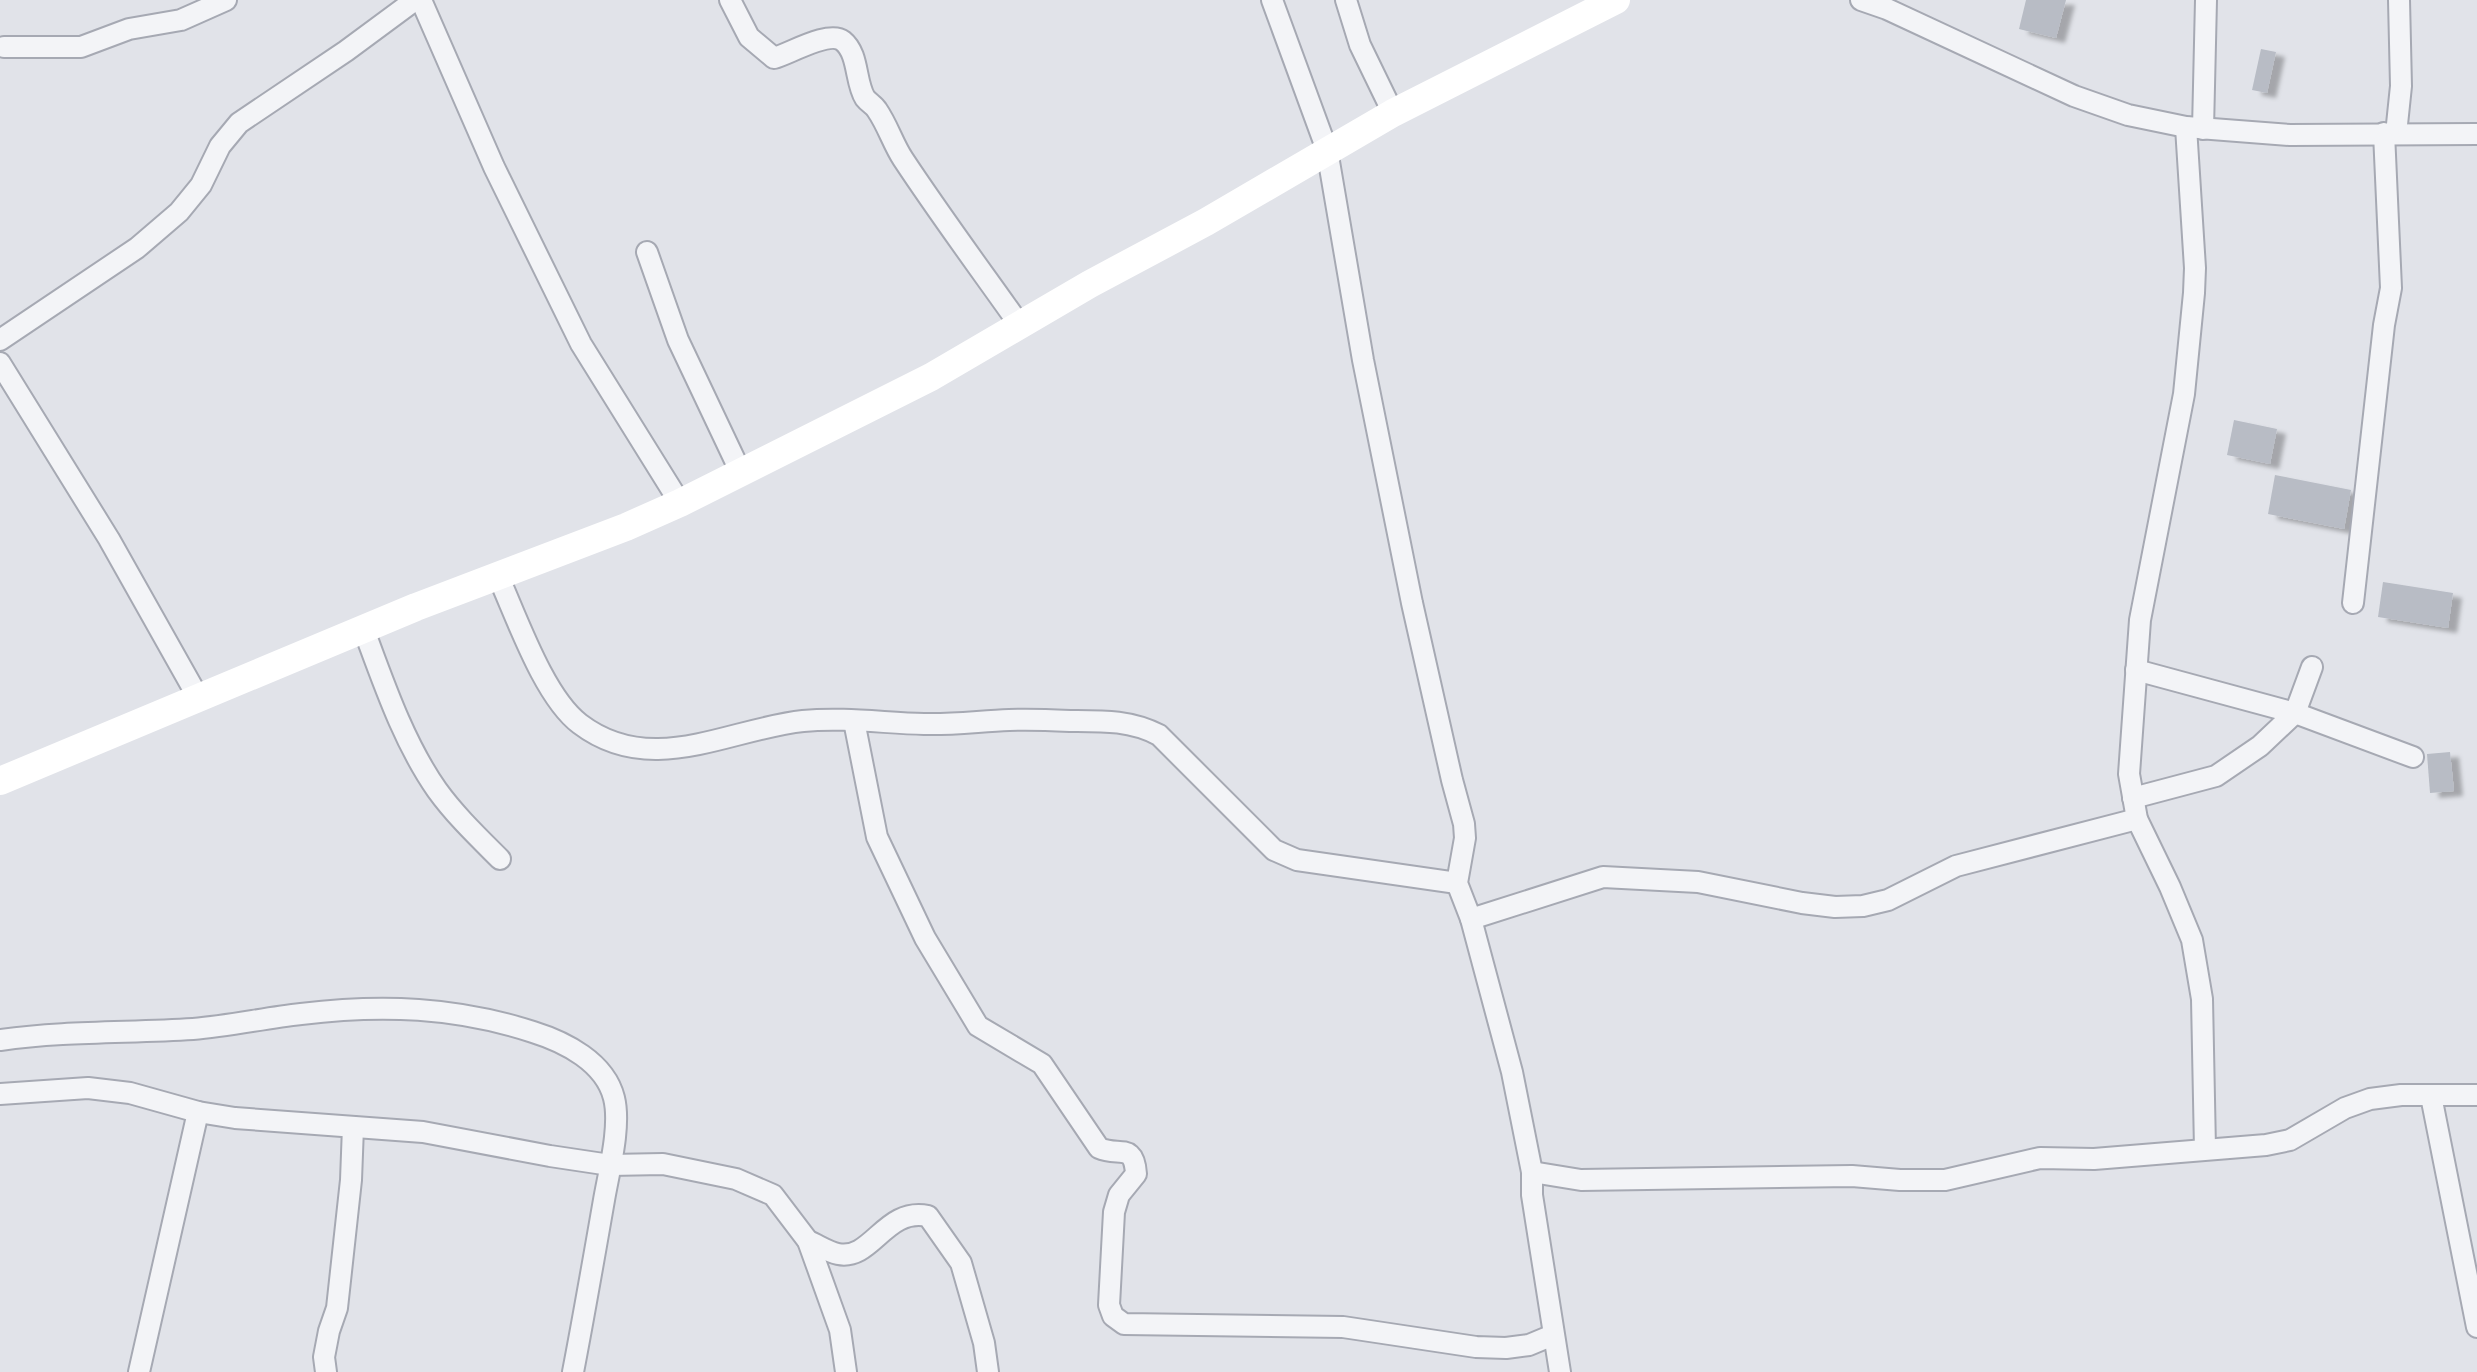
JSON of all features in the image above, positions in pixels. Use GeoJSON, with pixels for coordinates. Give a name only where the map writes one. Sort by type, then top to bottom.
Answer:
{"type":"FeatureCollection","features":[{"type":"Feature","properties":{"kind":"street"},"geometry":{"type":"LineString","coordinates":[[1,48],[81,47],[129,29],[181,20],[226,0]]}},
{"type":"Feature","properties":{"kind":"street"},"geometry":{"type":"LineString","coordinates":[[0,340],[137,248],[179,212],[201,185],[220,146],[239,123],[415,0]]}},
{"type":"Feature","properties":{"kind":"street"},"geometry":{"type":"LineString","coordinates":[[421,0],[494,167],[581,344],[680,503]]}},
{"type":"Feature","properties":{"kind":"street"},"geometry":{"type":"LineString","coordinates":[[730,0],[749,37],[774,58],[806,44],[837,39],[843,41],[850,51],[862,92],[868,103],[876,107],[900,156],[1019,324]]}},
{"type":"Feature","properties":{"kind":"street"},"geometry":{"type":"LineString","coordinates":[[1272,0],[1327,150],[1344,256],[1409,588],[1464,824],[1465,838],[1457,883],[1471,919],[1512,1072],[1532,1172],[1532,1195],[1560,1372]]}},
{"type":"Feature","properties":{"kind":"street"},"geometry":{"type":"LineString","coordinates":[[1346,0],[1360,45],[1393,113]]}},
{"type":"Feature","properties":{"kind":"street"},"geometry":{"type":"LineString","coordinates":[[0,781],[680,503],[931,377],[1393,113],[1616,0]]}},
{"type":"Feature","properties":{"kind":"street"},"geometry":{"type":"LineString","coordinates":[[1861,0],[1887,9],[2074,96],[2128,115],[2194,128],[2290,135],[2477,134]]}},
{"type":"Feature","properties":{"kind":"street"},"geometry":{"type":"LineString","coordinates":[[2205,1149],[2202,999],[2192,940],[2137,819],[2129,774],[2129,741],[2140,620],[2184,394],[2195,268],[2194,128],[2206,0]]}},
{"type":"Feature","properties":{"kind":"street"},"geometry":{"type":"LineString","coordinates":[[2353,603],[2384,325],[2391,288],[2390,133],[2401,86],[2399,0]]}},
{"type":"Feature","properties":{"kind":"street"},"geometry":{"type":"LineString","coordinates":[[647,252],[678,340],[741,473]]}},
{"type":"Feature","properties":{"kind":"street"},"geometry":{"type":"LineString","coordinates":[[0,363],[109,539],[199,699]]}},
{"type":"Feature","properties":{"kind":"street"},"geometry":{"type":"LineString","coordinates":[[498,576],[550,688],[565,711],[581,726],[608,739],[637,748],[674,749],[801,721],[928,724],[1011,720],[1119,721],[1144,727],[1159,735],[1274,850],[1297,860],[1457,883]]}},
{"type":"Feature","properties":{"kind":"street"},"geometry":{"type":"LineString","coordinates":[[364,630],[385,688],[436,789],[500,859]]}},
{"type":"Feature","properties":{"kind":"street"},"geometry":{"type":"LineString","coordinates":[[2133,798],[2216,776],[2260,746],[2295,713],[2312,667]]}},
{"type":"Feature","properties":{"kind":"street"},"geometry":{"type":"LineString","coordinates":[[2136,670],[2295,713],[2413,757]]}},
{"type":"Feature","properties":{"kind":"street"},"geometry":{"type":"LineString","coordinates":[[854,721],[877,837],[925,938],[978,1026],[1042,1064],[1099,1148],[1108,1152],[1123,1151],[1131,1155],[1135,1162],[1136,1174],[1119,1195],[1114,1212],[1109,1305],[1113,1316],[1124,1324],[1343,1327],[1476,1347],[1516,1348],[1553,1335]]}},
{"type":"Feature","properties":{"kind":"street"},"geometry":{"type":"LineString","coordinates":[[1471,919],[1603,877],[1698,882],[1802,903],[1863,906],[1888,900],[1956,866],[2137,819]]}},
{"type":"Feature","properties":{"kind":"street"},"geometry":{"type":"LineString","coordinates":[[0,1040],[114,1030],[195,1029],[302,1014],[376,1008],[429,1009],[496,1020],[558,1040],[595,1065],[609,1084],[616,1114],[610,1165],[573,1372]]}},
{"type":"Feature","properties":{"kind":"street"},"geometry":{"type":"LineString","coordinates":[[0,1094],[88,1088],[130,1093],[198,1112],[235,1118],[423,1132],[610,1165],[663,1164],[736,1179],[773,1195],[808,1241],[840,1330],[846,1372]]}},
{"type":"Feature","properties":{"kind":"street"},"geometry":{"type":"LineString","coordinates":[[1532,1172],[1581,1180],[1852,1176],[1945,1180],[2040,1158],[2094,1159],[2266,1145],[2290,1140],[2345,1108],[2370,1099],[2477,1095]]}},
{"type":"Feature","properties":{"kind":"street"},"geometry":{"type":"LineString","coordinates":[[2431,1096],[2477,1327]]}},
{"type":"Feature","properties":{"kind":"street"},"geometry":{"type":"LineString","coordinates":[[139,1372],[198,1112]]}},
{"type":"Feature","properties":{"kind":"street"},"geometry":{"type":"LineString","coordinates":[[326,1372],[324,1357],[341,1280],[353,1127]]}},
{"type":"Feature","properties":{"kind":"street"},"geometry":{"type":"LineString","coordinates":[[808,1241],[837,1254],[849,1254],[862,1248],[901,1217],[913,1213],[928,1216],[961,1263],[984,1343],[988,1372]]}},
{"type":"Feature","properties":{"kind":"building"},"geometry":{"type":"Polygon","coordinates":[[[2026,0],[2066,0],[2056,38],[2019,29],[2026,0]]]}},
{"type":"Feature","properties":{"kind":"building"},"geometry":{"type":"Polygon","coordinates":[[[2261,49],[2276,52],[2267,93],[2252,90],[2261,49]]]}},
{"type":"Feature","properties":{"kind":"building"},"geometry":{"type":"Polygon","coordinates":[[[2234,420],[2277,429],[2270,464],[2227,455],[2234,420]]]}},
{"type":"Feature","properties":{"kind":"building"},"geometry":{"type":"Polygon","coordinates":[[[2275,475],[2351,490],[2344,529],[2268,514],[2275,475]]]}},
{"type":"Feature","properties":{"kind":"building"},"geometry":{"type":"Polygon","coordinates":[[[2383,582],[2453,593],[2448,628],[2378,617],[2383,582]]]}},
{"type":"Feature","properties":{"kind":"building"},"geometry":{"type":"Polygon","coordinates":[[[2450,752],[2454,791],[2430,793],[2427,754],[2450,752]]]}}]}
